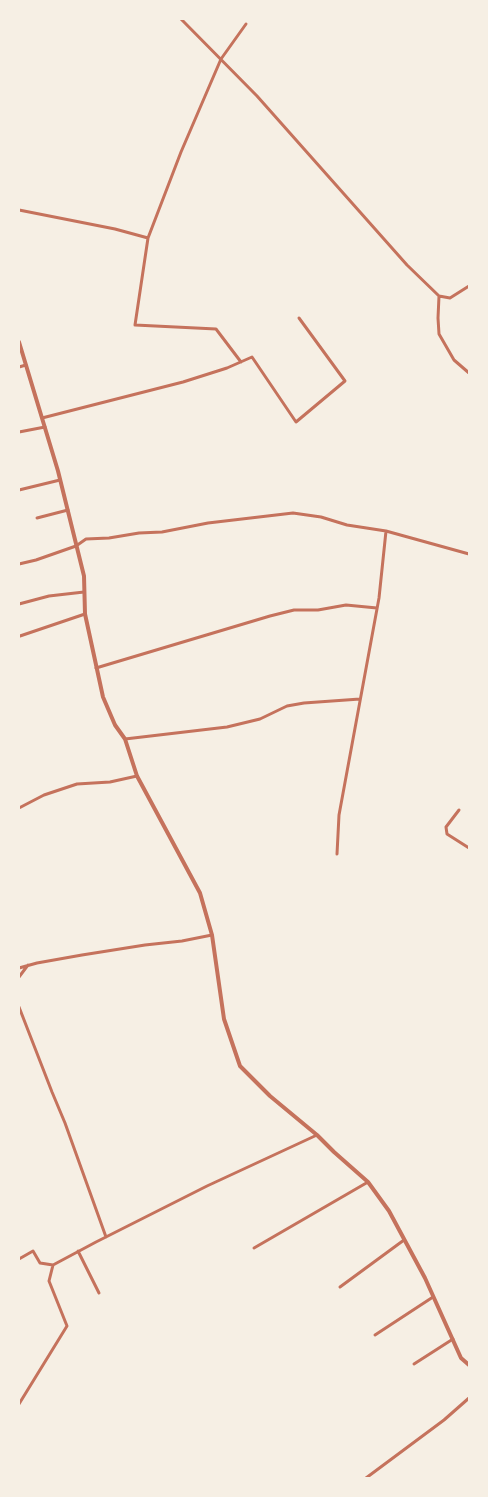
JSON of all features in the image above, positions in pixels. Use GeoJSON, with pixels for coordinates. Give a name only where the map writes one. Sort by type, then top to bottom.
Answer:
{"type":"FeatureCollection","features":[{"type":"Feature","properties":{"kind":"street"},"geometry":{"type":"LineString","coordinates":[[181,19],[257,96],[407,265],[439,296],[450,298],[469,286]]}},
{"type":"Feature","properties":{"kind":"street"},"geometry":{"type":"LineString","coordinates":[[241,362],[216,329],[135,325],[148,238],[181,152],[221,59],[246,24]]}},
{"type":"Feature","properties":{"kind":"street"},"geometry":{"type":"LineString","coordinates":[[19,210],[114,229],[148,238]]}},
{"type":"Feature","properties":{"kind":"street"},"geometry":{"type":"LineString","coordinates":[[439,296],[439,334],[454,360],[469,373]]}},
{"type":"Feature","properties":{"kind":"street"},"geometry":{"type":"LineString","coordinates":[[42,418],[183,382],[227,368],[252,357],[296,422],[345,381],[299,318]]}},
{"type":"Feature","properties":{"kind":"street"},"geometry":{"type":"LineString","coordinates":[[19,342],[60,480],[84,576],[85,614],[103,697],[115,725],[125,739],[137,776],[200,893],[212,935],[224,1019],[240,1066],[270,1096],[317,1135],[368,1182],[389,1211],[433,1297],[461,1358],[469,1365]]}},
{"type":"Feature","properties":{"kind":"street"},"geometry":{"type":"LineString","coordinates":[[19,367],[26,365]]}},
{"type":"Feature","properties":{"kind":"street"},"geometry":{"type":"LineString","coordinates":[[19,432],[45,427]]}},
{"type":"Feature","properties":{"kind":"street"},"geometry":{"type":"LineString","coordinates":[[19,490],[60,480]]}},
{"type":"Feature","properties":{"kind":"street"},"geometry":{"type":"LineString","coordinates":[[37,518],[68,510]]}},
{"type":"Feature","properties":{"kind":"street"},"geometry":{"type":"LineString","coordinates":[[19,564],[36,560],[76,546],[86,539],[162,532],[208,523],[293,513],[321,517],[347,525],[386,531],[469,554]]}},
{"type":"Feature","properties":{"kind":"street"},"geometry":{"type":"LineString","coordinates":[[337,854],[340,815],[377,608],[386,531]]}},
{"type":"Feature","properties":{"kind":"street"},"geometry":{"type":"LineString","coordinates":[[19,604],[49,596],[84,592]]}},
{"type":"Feature","properties":{"kind":"street"},"geometry":{"type":"LineString","coordinates":[[96,668],[294,610],[318,610],[346,605],[377,608]]}},
{"type":"Feature","properties":{"kind":"street"},"geometry":{"type":"LineString","coordinates":[[20,636],[85,614]]}},
{"type":"Feature","properties":{"kind":"street"},"geometry":{"type":"LineString","coordinates":[[125,739],[228,727],[260,719],[287,706],[304,703],[360,699]]}},
{"type":"Feature","properties":{"kind":"street"},"geometry":{"type":"LineString","coordinates":[[19,808],[44,795],[77,784],[110,782],[137,776]]}},
{"type":"Feature","properties":{"kind":"street"},"geometry":{"type":"LineString","coordinates":[[459,810],[446,827],[447,834],[469,848]]}},
{"type":"Feature","properties":{"kind":"street"},"geometry":{"type":"LineString","coordinates":[[19,968],[28,965],[145,944],[182,941],[212,935]]}},
{"type":"Feature","properties":{"kind":"street"},"geometry":{"type":"LineString","coordinates":[[19,978],[28,965]]}},
{"type":"Feature","properties":{"kind":"street"},"geometry":{"type":"LineString","coordinates":[[19,1007],[65,1123],[106,1237]]}},
{"type":"Feature","properties":{"kind":"street"},"geometry":{"type":"LineString","coordinates":[[19,1259],[33,1250],[40,1263],[53,1265],[207,1186],[317,1135]]}},
{"type":"Feature","properties":{"kind":"street"},"geometry":{"type":"LineString","coordinates":[[254,1248],[368,1182]]}},
{"type":"Feature","properties":{"kind":"street"},"geometry":{"type":"LineString","coordinates":[[340,1287],[404,1240]]}},
{"type":"Feature","properties":{"kind":"street"},"geometry":{"type":"LineString","coordinates":[[78,1251],[99,1293]]}},
{"type":"Feature","properties":{"kind":"street"},"geometry":{"type":"LineString","coordinates":[[19,1404],[67,1326],[49,1281],[53,1265]]}},
{"type":"Feature","properties":{"kind":"street"},"geometry":{"type":"LineString","coordinates":[[375,1335],[433,1297]]}},
{"type":"Feature","properties":{"kind":"street"},"geometry":{"type":"LineString","coordinates":[[414,1364],[453,1339]]}},
{"type":"Feature","properties":{"kind":"street"},"geometry":{"type":"LineString","coordinates":[[366,1478],[444,1420],[469,1398]]}}]}
